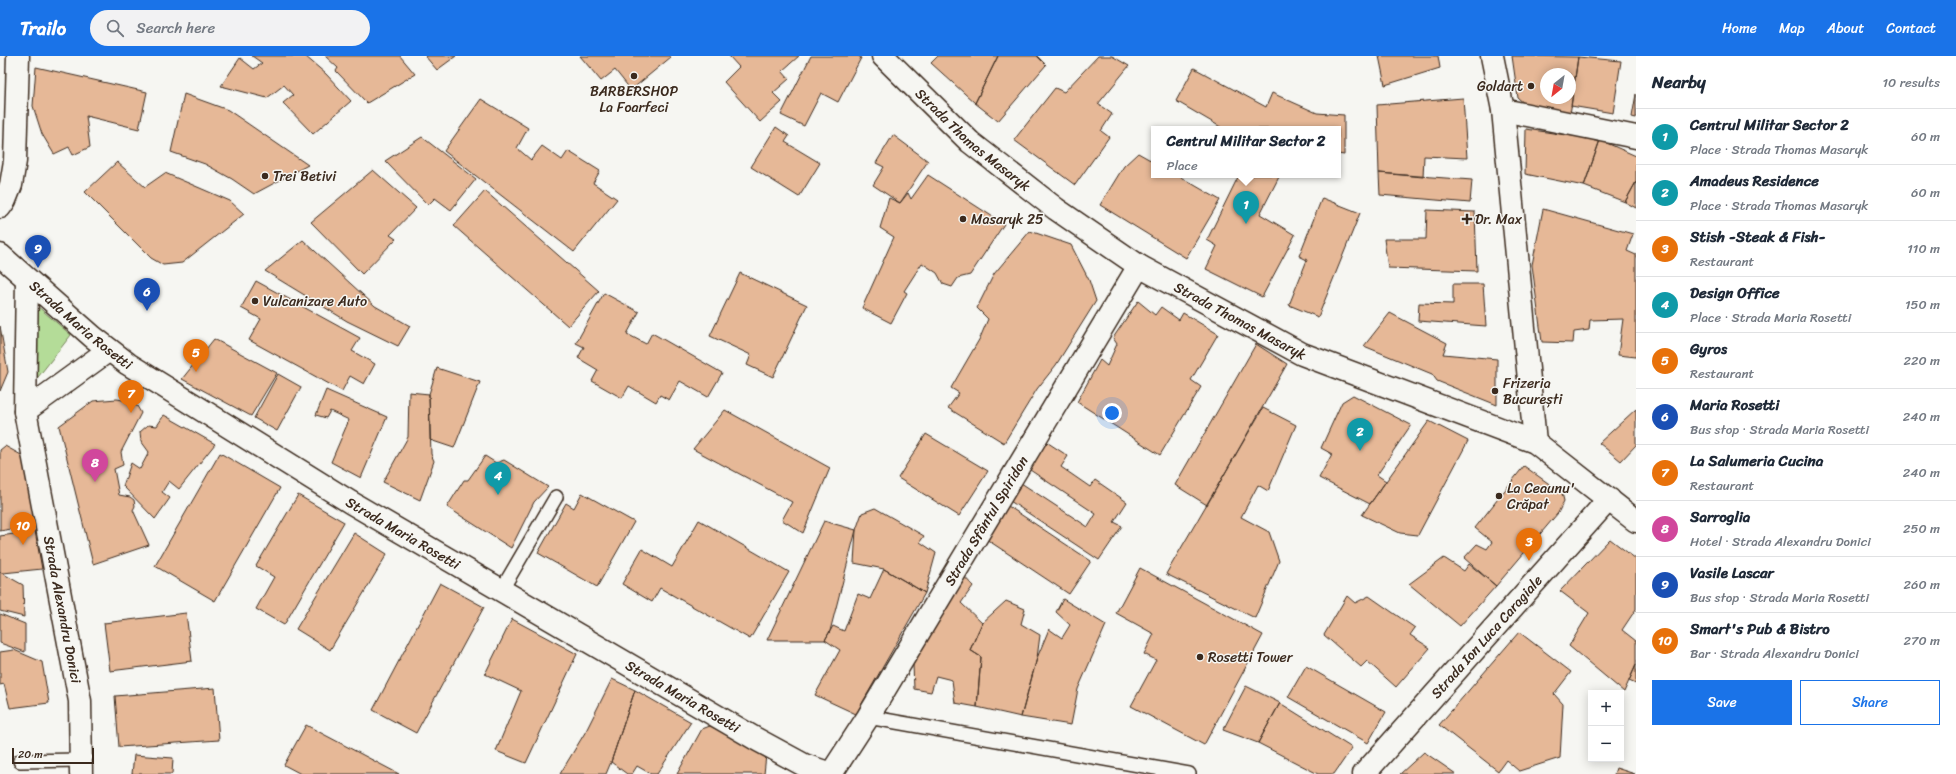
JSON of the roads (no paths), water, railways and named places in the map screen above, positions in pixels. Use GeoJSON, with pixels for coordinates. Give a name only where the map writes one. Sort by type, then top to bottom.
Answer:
{"type":"FeatureCollection","features":[{"type":"Feature","properties":{"kind":"street"},"geometry":{"type":"LineString","coordinates":[[0,207],[12,185],[15,162],[18,56]]}},
{"type":"Feature","properties":{"kind":"street","name":"Strada Thomas Masaryk"},"geometry":{"type":"LineString","coordinates":[[883,56],[970,142],[1056,209],[1139,266],[1302,354],[1535,442],[1636,521]]}},
{"type":"Feature","properties":{"kind":"street"},"geometry":{"type":"LineString","coordinates":[[1492,56],[1503,110],[1535,442]]}},
{"type":"Feature","properties":{"kind":"street"},"geometry":{"type":"LineString","coordinates":[[1503,110],[1636,137]]}},
{"type":"Feature","properties":{"kind":"street","name":"Strada Maria Rosetti"},"geometry":{"type":"LineString","coordinates":[[0,255],[109,350],[128,364],[350,502],[799,769],[830,774]]}},
{"type":"Feature","properties":{"kind":"street","name":"Strada Sfântul Spiridon"},"geometry":{"type":"LineString","coordinates":[[830,774],[868,717],[1139,266]]}},
{"type":"Feature","properties":{"kind":"street","name":"Strada Alexandru Donici"},"geometry":{"type":"LineString","coordinates":[[27,279],[25,411],[80,701],[81,767]]}},
{"type":"Feature","properties":{"kind":"street"},"geometry":{"type":"LineString","coordinates":[[25,411],[109,350]]}},
{"type":"Feature","properties":{"kind":"street","name":"Strada Ion Luca Caragiale"},"geometry":{"type":"LineString","coordinates":[[1364,774],[1609,500]]}},
{"type":"Feature","properties":{"kind":"lane"},"geometry":{"type":"LineString","coordinates":[[501,591],[556,497]]}},
{"type":"Feature","properties":{"kind":"lane"},"geometry":{"type":"LineString","coordinates":[[868,717],[1188,774]]}},
{"type":"Feature","properties":{"kind":"lane"},"geometry":{"type":"LineString","coordinates":[[20,761],[81,767]]}},
{"type":"Feature","properties":{"kind":"place","name":"BARBERSHOP La Foarfeci"},"geometry":{"type":"Point","coordinates":[634,76]}},
{"type":"Feature","properties":{"kind":"place","name":"Goldart"},"geometry":{"type":"Point","coordinates":[1531,86]}},
{"type":"Feature","properties":{"kind":"place","name":"Trei Betivi"},"geometry":{"type":"Point","coordinates":[265,176]}},
{"type":"Feature","properties":{"kind":"place","name":"Masaryk 25"},"geometry":{"type":"Point","coordinates":[963,219]}},
{"type":"Feature","properties":{"kind":"place","name":"Dr. Max"},"geometry":{"type":"Point","coordinates":[1467,219]}},
{"type":"Feature","properties":{"kind":"place","name":"Centrul Militar Sector 2"},"geometry":{"type":"Point","coordinates":[1246,224]}},
{"type":"Feature","properties":{"kind":"place","name":"Vasile Lascar"},"geometry":{"type":"Point","coordinates":[38,268]}},
{"type":"Feature","properties":{"kind":"place","name":"Vulcanizare Auto"},"geometry":{"type":"Point","coordinates":[255,301]}},
{"type":"Feature","properties":{"kind":"place","name":"Maria Rosetti"},"geometry":{"type":"Point","coordinates":[147,311]}},
{"type":"Feature","properties":{"kind":"place","name":"Gyros"},"geometry":{"type":"Point","coordinates":[196,372]}},
{"type":"Feature","properties":{"kind":"place","name":"Frizeria București"},"geometry":{"type":"Point","coordinates":[1495,391]}},
{"type":"Feature","properties":{"kind":"place","name":"La Salumeria Cucina"},"geometry":{"type":"Point","coordinates":[131,413]}},
{"type":"Feature","properties":{"kind":"place","name":"Amadeus Residence"},"geometry":{"type":"Point","coordinates":[1360,451]}},
{"type":"Feature","properties":{"kind":"place","name":"Sarroglia"},"geometry":{"type":"Point","coordinates":[95,482]}},
{"type":"Feature","properties":{"kind":"place","name":"Design Office"},"geometry":{"type":"Point","coordinates":[498,495]}},
{"type":"Feature","properties":{"kind":"place","name":"La Ceaunu' Crăpat"},"geometry":{"type":"Point","coordinates":[1499,496]}},
{"type":"Feature","properties":{"kind":"place","name":"Smart's Pub & Bistro"},"geometry":{"type":"Point","coordinates":[23,545]}},
{"type":"Feature","properties":{"kind":"place","name":"Stish -Steak & Fish-"},"geometry":{"type":"Point","coordinates":[1529,561]}},
{"type":"Feature","properties":{"kind":"place","name":"Rosetti Tower"},"geometry":{"type":"Point","coordinates":[1200,657]}}]}
